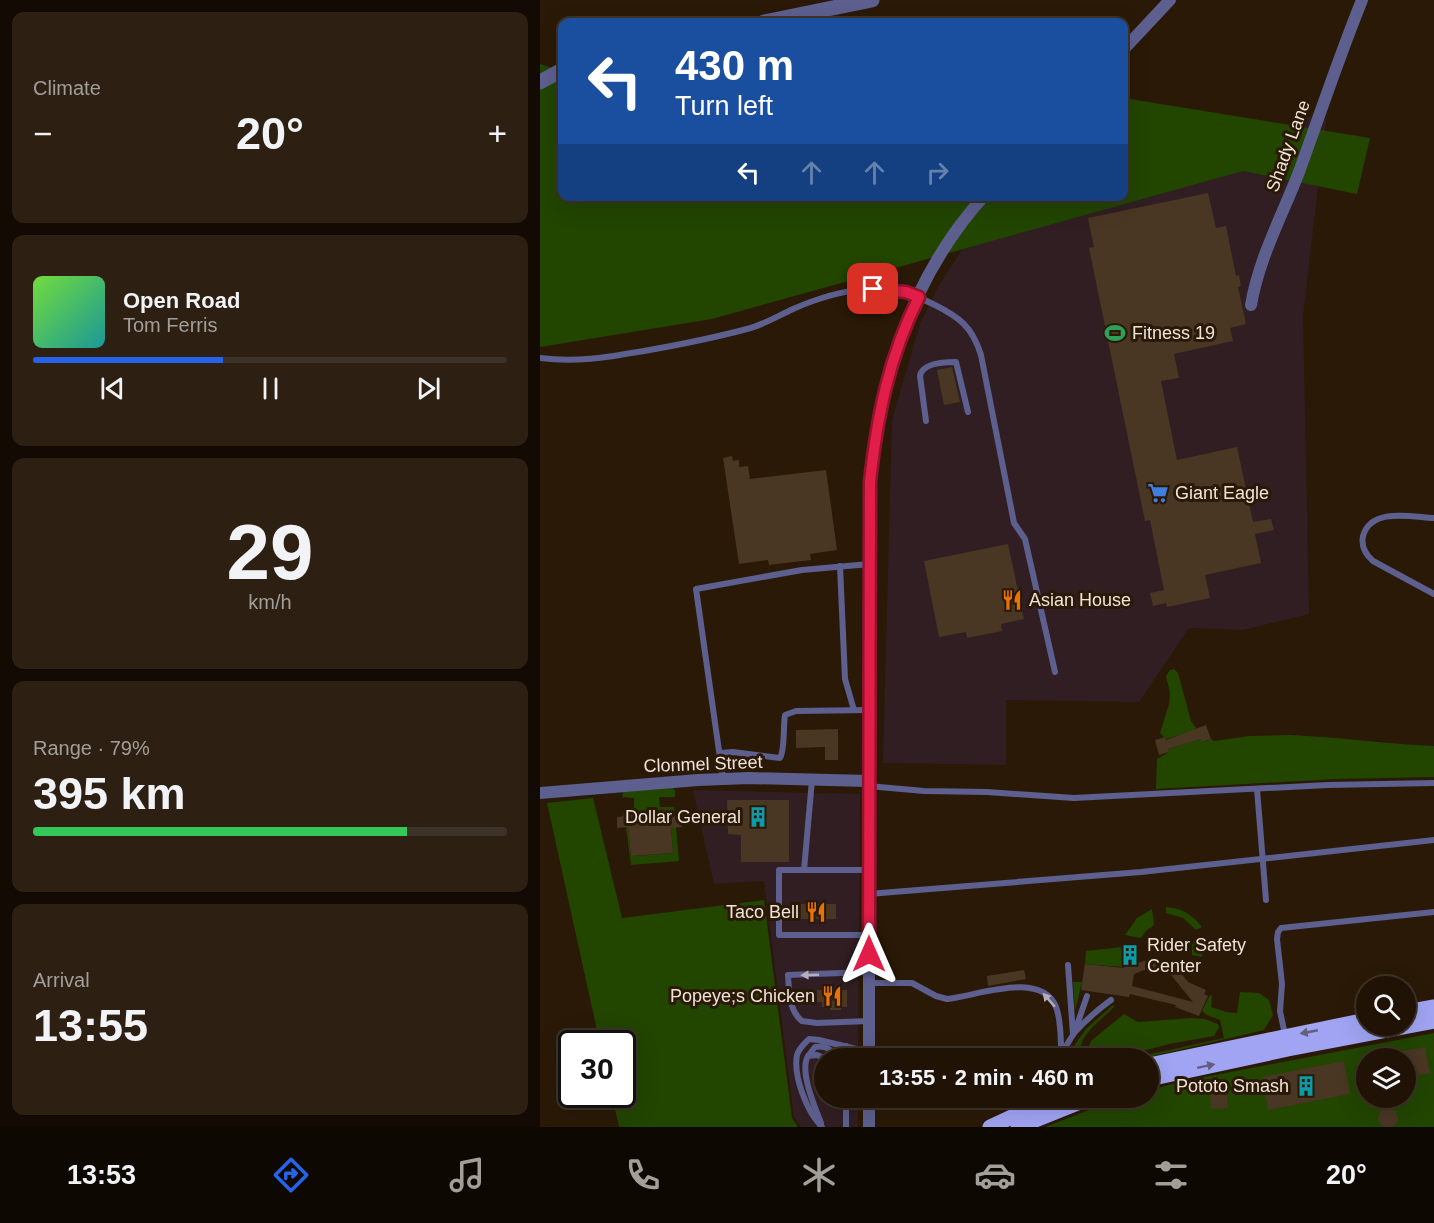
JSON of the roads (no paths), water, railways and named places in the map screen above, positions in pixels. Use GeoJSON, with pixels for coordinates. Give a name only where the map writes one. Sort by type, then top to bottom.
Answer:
{"type":"FeatureCollection","features":[{"type":"Feature","properties":{"kind":"main road"},"geometry":{"type":"LineString","coordinates":[[1416,1010],[1434,1006]]}},
{"type":"Feature","properties":{"kind":"main road"},"geometry":{"type":"LineString","coordinates":[[1159,1063],[1434,1021]]}},
{"type":"Feature","properties":{"kind":"main road"},"geometry":{"type":"LineString","coordinates":[[1159,1076],[1356,1023]]}},
{"type":"Feature","properties":{"kind":"main road"},"geometry":{"type":"LineString","coordinates":[[990,1127],[1031,1108]]}},
{"type":"Feature","properties":{"kind":"main road"},"geometry":{"type":"LineString","coordinates":[[1018,1127],[1062,1108]]}},
{"type":"Feature","properties":{"kind":"street"},"geometry":{"type":"LineString","coordinates":[[784,18],[872,0]]}},
{"type":"Feature","properties":{"kind":"street"},"geometry":{"type":"LineString","coordinates":[[1128,45],[1170,0]]}},
{"type":"Feature","properties":{"kind":"street","name":"Shady Lane"},"geometry":{"type":"LineString","coordinates":[[1251,305],[1255,281],[1299,171],[1362,0]]}},
{"type":"Feature","properties":{"kind":"street"},"geometry":{"type":"LineString","coordinates":[[540,81],[558,72]]}},
{"type":"Feature","properties":{"kind":"street"},"geometry":{"type":"LineString","coordinates":[[869,1048],[870,482],[880,408],[898,345],[919,297],[945,249],[980,201]]}},
{"type":"Feature","properties":{"kind":"street","name":"Clonmel Street"},"geometry":{"type":"LineString","coordinates":[[540,793],[723,779],[812,780],[868,784]]}},
{"type":"Feature","properties":{"kind":"street"},"geometry":{"type":"LineString","coordinates":[[868,1108],[869,1127]]}},
{"type":"Feature","properties":{"kind":"lane"},"geometry":{"type":"LineString","coordinates":[[540,358],[585,360],[673,346],[749,329],[803,305],[858,289],[890,290],[919,297],[960,319],[978,344],[1014,523],[1025,539],[1055,672]]}},
{"type":"Feature","properties":{"kind":"lane"},"geometry":{"type":"LineString","coordinates":[[926,421],[920,376],[925,367],[956,362],[968,412]]}},
{"type":"Feature","properties":{"kind":"lane"},"geometry":{"type":"LineString","coordinates":[[1434,518],[1394,516],[1380,518],[1366,530],[1363,544],[1373,561],[1434,594]]}},
{"type":"Feature","properties":{"kind":"lane"},"geometry":{"type":"LineString","coordinates":[[723,779],[696,589],[802,570],[870,564]]}},
{"type":"Feature","properties":{"kind":"lane"},"geometry":{"type":"LineString","coordinates":[[840,566],[845,679],[854,710]]}},
{"type":"Feature","properties":{"kind":"lane"},"geometry":{"type":"LineString","coordinates":[[720,753],[733,752],[780,758],[783,752],[784,715],[796,711],[869,710]]}},
{"type":"Feature","properties":{"kind":"lane"},"geometry":{"type":"LineString","coordinates":[[804,870],[812,780]]}},
{"type":"Feature","properties":{"kind":"lane"},"geometry":{"type":"LineString","coordinates":[[868,784],[924,791],[987,792],[1074,798],[1434,783]]}},
{"type":"Feature","properties":{"kind":"lane"},"geometry":{"type":"LineString","coordinates":[[1257,789],[1266,900]]}},
{"type":"Feature","properties":{"kind":"lane"},"geometry":{"type":"LineString","coordinates":[[868,894],[1141,872],[1434,840]]}},
{"type":"Feature","properties":{"kind":"lane"},"geometry":{"type":"LineString","coordinates":[[868,870],[779,870],[779,935],[869,935]]}},
{"type":"Feature","properties":{"kind":"lane"},"geometry":{"type":"LineString","coordinates":[[1287,1042],[1281,1023],[1280,1005],[1282,984],[1277,939],[1281,928],[1434,912]]}},
{"type":"Feature","properties":{"kind":"lane"},"geometry":{"type":"LineString","coordinates":[[1068,965],[1073,1034]]}},
{"type":"Feature","properties":{"kind":"lane"},"geometry":{"type":"LineString","coordinates":[[869,1021],[802,1022],[794,1011],[789,994],[788,975],[869,977],[912,983],[936,996],[947,999],[1023,987],[1037,989],[1048,995],[1055,1005],[1058,1048]]}},
{"type":"Feature","properties":{"kind":"lane"},"geometry":{"type":"LineString","coordinates":[[1065,1048],[1073,1034],[1087,996]]}},
{"type":"Feature","properties":{"kind":"lane"},"geometry":{"type":"LineString","coordinates":[[1073,1034],[1093,1013],[1111,1000]]}},
{"type":"Feature","properties":{"kind":"lane"},"geometry":{"type":"LineString","coordinates":[[822,1127],[807,1109],[800,1084],[797,1057],[800,1048],[809,1039],[851,1048]]}},
{"type":"Feature","properties":{"kind":"lane"},"geometry":{"type":"LineString","coordinates":[[814,1048],[805,1061],[805,1073],[822,1127]]}},
{"type":"Feature","properties":{"kind":"lane"},"geometry":{"type":"LineString","coordinates":[[808,1056],[814,1055]]}},
{"type":"Feature","properties":{"kind":"lane"},"geometry":{"type":"LineString","coordinates":[[846,1108],[846,1127]]}},
{"type":"Feature","properties":{"kind":"place","name":"Fitness 19"},"geometry":{"type":"Point","coordinates":[1115,333]}},
{"type":"Feature","properties":{"kind":"place","name":"Giant Eagle"},"geometry":{"type":"Point","coordinates":[1158,493]}},
{"type":"Feature","properties":{"kind":"place","name":"Asian House"},"geometry":{"type":"Point","coordinates":[1012,600]}},
{"type":"Feature","properties":{"kind":"place","name":"Dollar General"},"geometry":{"type":"Point","coordinates":[758,817]}},
{"type":"Feature","properties":{"kind":"place","name":"Taco Bell"},"geometry":{"type":"Point","coordinates":[816,912]}},
{"type":"Feature","properties":{"kind":"place","name":"Rider Safety Center"},"geometry":{"type":"Point","coordinates":[1130,955]}},
{"type":"Feature","properties":{"kind":"place","name":"Popeye;s Chicken"},"geometry":{"type":"Point","coordinates":[832,996]}},
{"type":"Feature","properties":{"kind":"place","name":"Pototo Smash"},"geometry":{"type":"Point","coordinates":[1306,1086]}}]}
